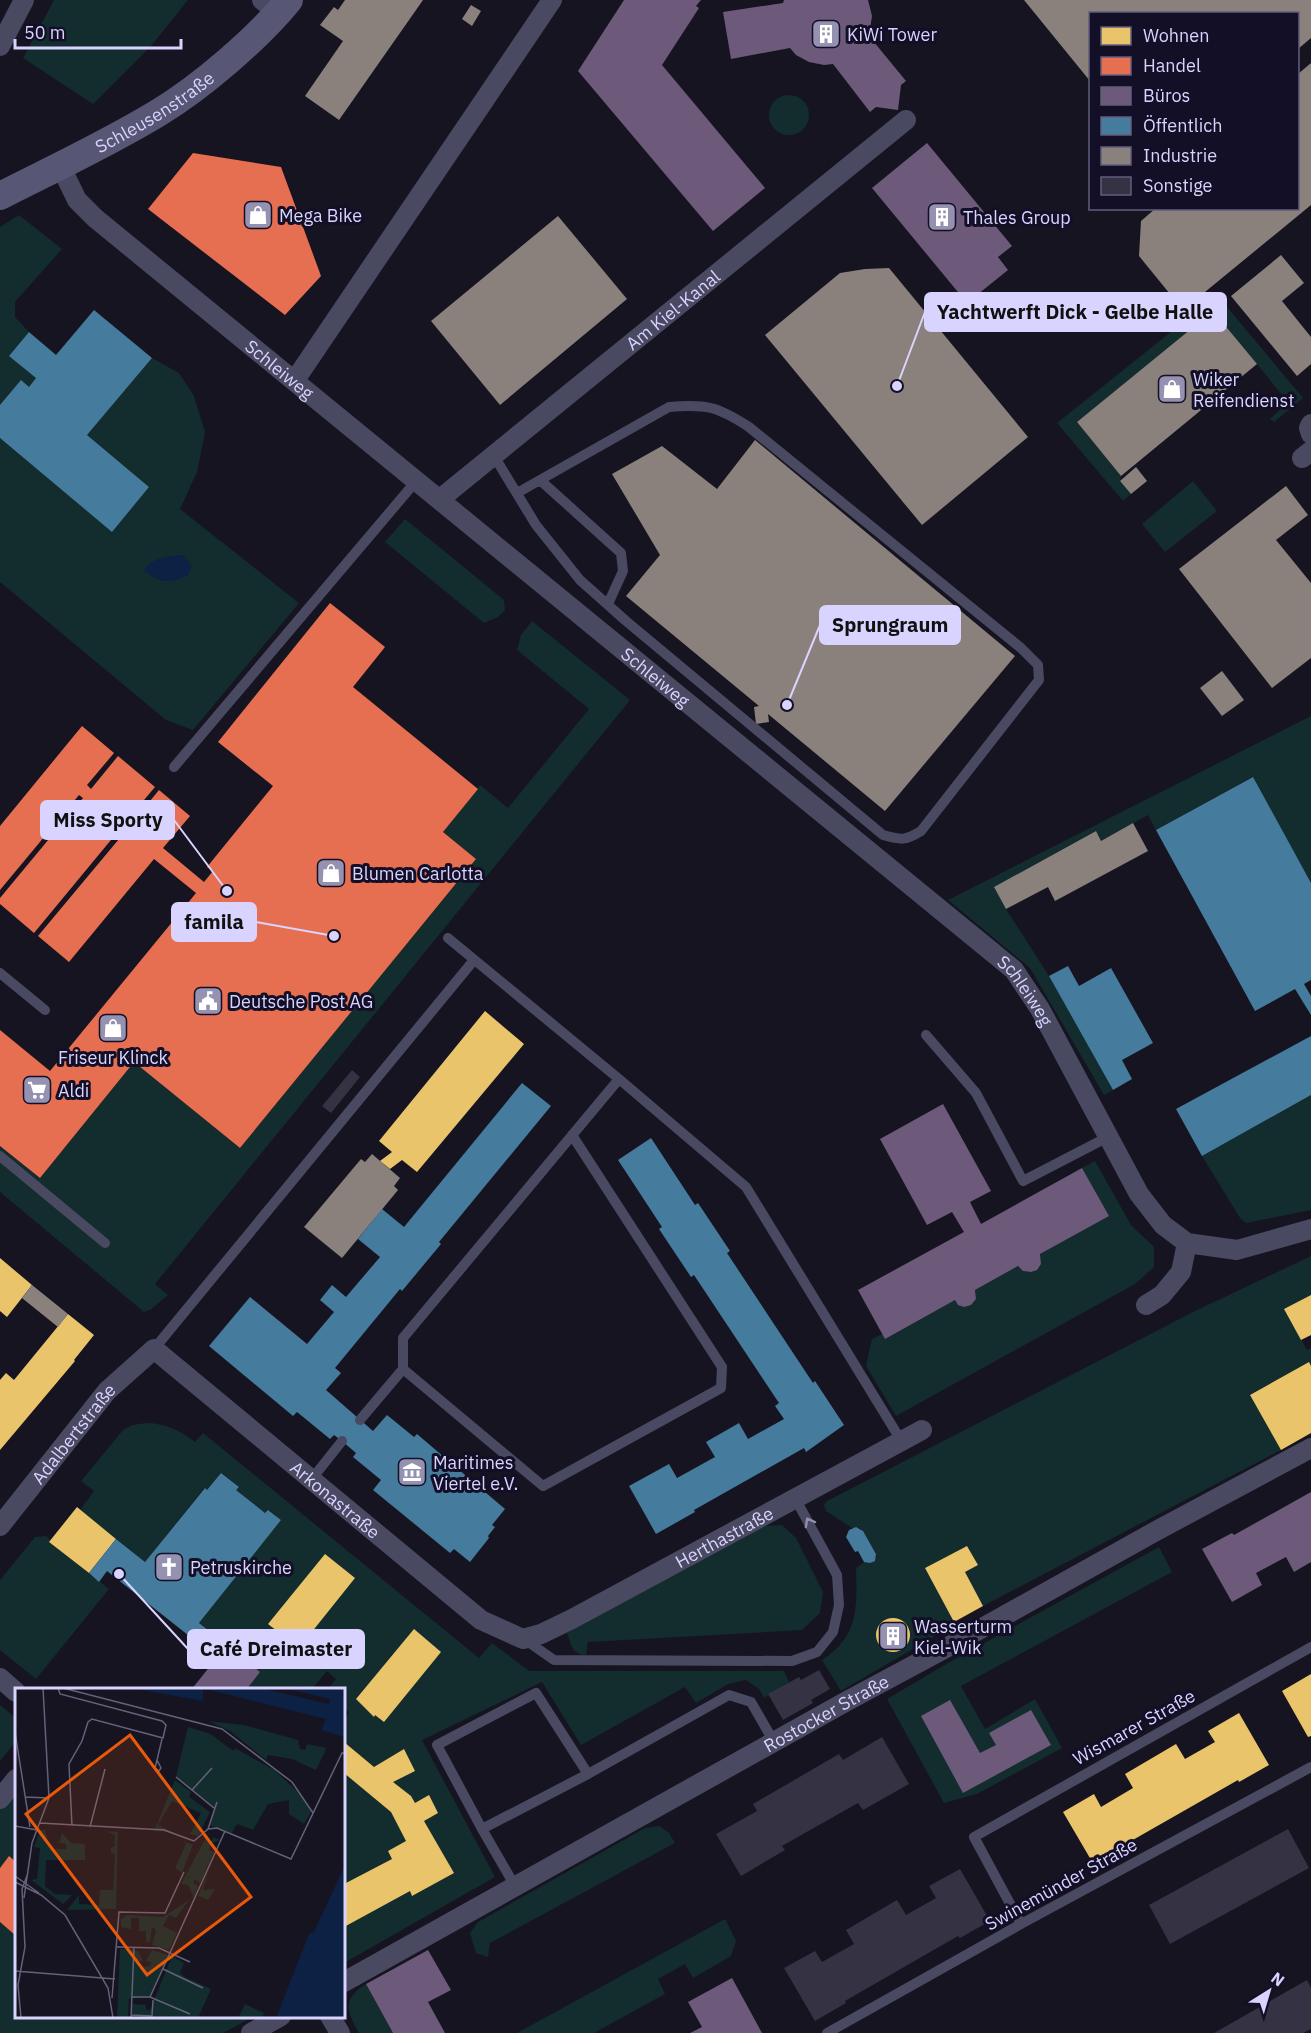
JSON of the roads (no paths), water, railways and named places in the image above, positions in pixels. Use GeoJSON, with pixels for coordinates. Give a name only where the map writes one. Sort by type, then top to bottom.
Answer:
{"type":"FeatureCollection","features":[{"type":"Feature","properties":{"kind":"street"},"geometry":{"type":"LineString","coordinates":[[0,46],[24,0]]}},
{"type":"Feature","properties":{"kind":"street"},"geometry":{"type":"LineString","coordinates":[[295,380],[552,0]]}},
{"type":"Feature","properties":{"kind":"street","name":"Schleusenstraße"},"geometry":{"type":"LineString","coordinates":[[0,196],[122,134],[160,112],[203,80],[276,4]]}},
{"type":"Feature","properties":{"kind":"street","name":"Am Kiel-Kanal"},"geometry":{"type":"LineString","coordinates":[[440,500],[906,120]]}},
{"type":"Feature","properties":{"kind":"street","name":"Schleiweg"},"geometry":{"type":"LineString","coordinates":[[60,165],[77,200],[95,218],[1014,970],[1040,1009],[1139,1194],[1163,1225],[1187,1243]]}},
{"type":"Feature","properties":{"kind":"street"},"geometry":{"type":"LineString","coordinates":[[1311,424],[1309,428],[1311,434]]}},
{"type":"Feature","properties":{"kind":"street"},"geometry":{"type":"LineString","coordinates":[[1146,1305],[1162,1296],[1181,1272],[1187,1243],[1237,1250],[1311,1229]]}},
{"type":"Feature","properties":{"kind":"street","name":"Arkonastraße"},"geometry":{"type":"LineString","coordinates":[[154,1349],[481,1620],[523,1639]]}},
{"type":"Feature","properties":{"kind":"street","name":"Adalbertstraße"},"geometry":{"type":"LineString","coordinates":[[0,1526],[107,1391],[154,1349]]}},
{"type":"Feature","properties":{"kind":"street","name":"Herthastraße"},"geometry":{"type":"LineString","coordinates":[[523,1639],[541,1635],[572,1619],[922,1430]]}},
{"type":"Feature","properties":{"kind":"street","name":"Rostocker Straße"},"geometry":{"type":"LineString","coordinates":[[345,1981],[1156,1531],[1311,1448]]}},
{"type":"Feature","properties":{"kind":"street"},"geometry":{"type":"LineString","coordinates":[[0,1678],[15,1691]]}},
{"type":"Feature","properties":{"kind":"street"},"geometry":{"type":"LineString","coordinates":[[0,1799],[15,1780]]}},
{"type":"Feature","properties":{"kind":"street"},"geometry":{"type":"LineString","coordinates":[[252,2033],[278,2018]]}},
{"type":"Feature","properties":{"kind":"street"},"geometry":{"type":"LineString","coordinates":[[331,2018],[340,2033]]}},
{"type":"Feature","properties":{"kind":"lane"},"geometry":{"type":"LineString","coordinates":[[494,456],[536,525],[579,580],[883,835],[908,839],[921,831],[1039,680],[1038,665],[1022,648],[749,427],[726,412],[696,405],[669,407],[517,493]]}},
{"type":"Feature","properties":{"kind":"lane"},"geometry":{"type":"LineString","coordinates":[[174,767],[417,480]]}},
{"type":"Feature","properties":{"kind":"lane"},"geometry":{"type":"LineString","coordinates":[[540,480],[621,553],[623,572],[608,604]]}},
{"type":"Feature","properties":{"kind":"lane"},"geometry":{"type":"LineString","coordinates":[[448,938],[746,1187],[902,1442]]}},
{"type":"Feature","properties":{"kind":"lane"},"geometry":{"type":"LineString","coordinates":[[154,1349],[474,960]]}},
{"type":"Feature","properties":{"kind":"lane"},"geometry":{"type":"LineString","coordinates":[[0,973],[45,1011]]}},
{"type":"Feature","properties":{"kind":"lane"},"geometry":{"type":"LineString","coordinates":[[926,1035],[976,1093],[1023,1181],[1108,1137]]}},
{"type":"Feature","properties":{"kind":"lane"},"geometry":{"type":"LineString","coordinates":[[360,1420],[403,1369],[403,1338],[619,1079]]}},
{"type":"Feature","properties":{"kind":"lane"},"geometry":{"type":"LineString","coordinates":[[403,1369],[543,1486],[721,1388],[722,1367],[572,1135]]}},
{"type":"Feature","properties":{"kind":"lane"},"geometry":{"type":"LineString","coordinates":[[0,1156],[105,1243]]}},
{"type":"Feature","properties":{"kind":"lane"},"geometry":{"type":"LineString","coordinates":[[311,1479],[342,1441]]}},
{"type":"Feature","properties":{"kind":"lane"},"geometry":{"type":"LineString","coordinates":[[523,1639],[554,1659],[792,1661],[817,1652],[833,1632],[839,1605],[837,1575],[795,1498]]}},
{"type":"Feature","properties":{"kind":"lane","name":"Wismarer Straße"},"geometry":{"type":"LineString","coordinates":[[1021,1924],[974,1837],[1311,1647]]}},
{"type":"Feature","properties":{"kind":"lane"},"geometry":{"type":"LineString","coordinates":[[515,1886],[437,1745],[536,1694],[588,1774]]}},
{"type":"Feature","properties":{"kind":"lane"},"geometry":{"type":"LineString","coordinates":[[482,1829],[588,1774],[729,1695],[751,1702],[774,1742]]}},
{"type":"Feature","properties":{"kind":"lane","name":"Swinemünder Straße"},"geometry":{"type":"LineString","coordinates":[[827,2033],[1021,1924],[1311,1767]]}},
{"type":"Feature","properties":{"kind":"water"},"geometry":{"type":"Polygon","coordinates":[[[183,555],[192,567],[187,576],[164,581],[144,570],[156,560],[183,555]]]}},
{"type":"Feature","properties":{"kind":"place","name":"KiWi Tower"},"geometry":{"type":"Point","coordinates":[826,34]}},
{"type":"Feature","properties":{"kind":"place","name":"Mega Bike"},"geometry":{"type":"Point","coordinates":[258,215]}},
{"type":"Feature","properties":{"kind":"place","name":"Thales Group"},"geometry":{"type":"Point","coordinates":[942,217]}},
{"type":"Feature","properties":{"kind":"place","name":"Yachtwerft Dick - Gelbe Halle"},"geometry":{"type":"Point","coordinates":[897,386]}},
{"type":"Feature","properties":{"kind":"place","name":"Wiker Reifendienst"},"geometry":{"type":"Point","coordinates":[1172,389]}},
{"type":"Feature","properties":{"kind":"place","name":"Sprungraum"},"geometry":{"type":"Point","coordinates":[787,705]}},
{"type":"Feature","properties":{"kind":"place","name":"Blumen Carlotta"},"geometry":{"type":"Point","coordinates":[331,873]}},
{"type":"Feature","properties":{"kind":"place","name":"Miss Sporty"},"geometry":{"type":"Point","coordinates":[227,891]}},
{"type":"Feature","properties":{"kind":"place","name":"famila"},"geometry":{"type":"Point","coordinates":[334,936]}},
{"type":"Feature","properties":{"kind":"place","name":"Deutsche Post AG"},"geometry":{"type":"Point","coordinates":[208,1001]}},
{"type":"Feature","properties":{"kind":"place","name":"Friseur Klinck"},"geometry":{"type":"Point","coordinates":[113,1028]}},
{"type":"Feature","properties":{"kind":"place","name":"Aldi"},"geometry":{"type":"Point","coordinates":[37,1090]}},
{"type":"Feature","properties":{"kind":"place","name":"Maritimes Viertel e.V."},"geometry":{"type":"Point","coordinates":[412,1472]}},
{"type":"Feature","properties":{"kind":"place","name":"Petruskirche"},"geometry":{"type":"Point","coordinates":[169,1567]}},
{"type":"Feature","properties":{"kind":"place","name":"Café Dreimaster"},"geometry":{"type":"Point","coordinates":[119,1574]}},
{"type":"Feature","properties":{"kind":"place","name":"Wasserturm Kiel-Wik"},"geometry":{"type":"Point","coordinates":[893,1636]}}]}
